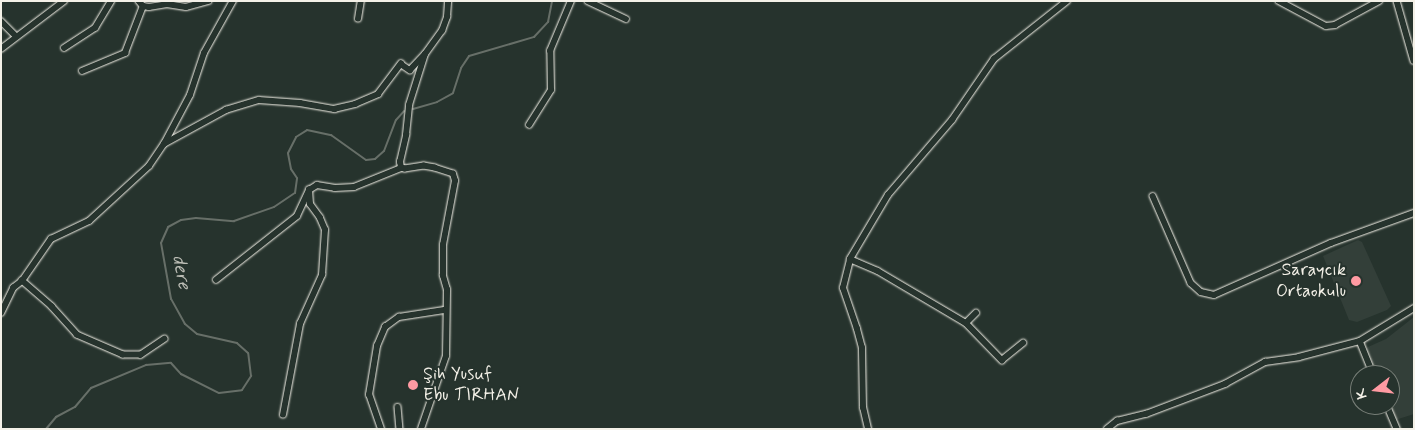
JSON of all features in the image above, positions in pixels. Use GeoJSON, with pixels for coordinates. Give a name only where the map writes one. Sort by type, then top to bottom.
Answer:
{"type":"FeatureCollection","features":[{"type":"Feature","properties":{"kind":"street"},"geometry":{"type":"LineString","coordinates":[[1,49],[64,1]]}},
{"type":"Feature","properties":{"kind":"street"},"geometry":{"type":"LineString","coordinates":[[64,48],[94,28],[111,1]]}},
{"type":"Feature","properties":{"kind":"street"},"geometry":{"type":"LineString","coordinates":[[82,71],[125,53],[141,4],[186,6],[208,1]]}},
{"type":"Feature","properties":{"kind":"street"},"geometry":{"type":"LineString","coordinates":[[1,313],[13,288],[22,280],[51,239],[89,221],[149,166],[164,144],[190,95],[204,53],[233,1]]}},
{"type":"Feature","properties":{"kind":"street"},"geometry":{"type":"LineString","coordinates":[[358,18],[361,1]]}},
{"type":"Feature","properties":{"kind":"street"},"geometry":{"type":"LineString","coordinates":[[164,144],[226,110],[259,100],[300,102],[334,108],[356,104],[378,94],[401,64],[410,70],[425,54],[442,31],[447,17],[448,1]]}},
{"type":"Feature","properties":{"kind":"street"},"geometry":{"type":"LineString","coordinates":[[529,125],[551,90],[550,51],[571,1]]}},
{"type":"Feature","properties":{"kind":"street"},"geometry":{"type":"LineString","coordinates":[[588,1],[626,19]]}},
{"type":"Feature","properties":{"kind":"street"},"geometry":{"type":"LineString","coordinates":[[868,429],[862,408],[862,348],[843,288],[850,258],[888,195],[952,120],[994,59],[1066,1]]}},
{"type":"Feature","properties":{"kind":"street"},"geometry":{"type":"LineString","coordinates":[[1279,1],[1326,26],[1335,25],[1378,1]]}},
{"type":"Feature","properties":{"kind":"street"},"geometry":{"type":"LineString","coordinates":[[1397,1],[1414,61]]}},
{"type":"Feature","properties":{"kind":"street"},"geometry":{"type":"LineString","coordinates":[[1,21],[16,36]]}},
{"type":"Feature","properties":{"kind":"street"},"geometry":{"type":"LineString","coordinates":[[401,168],[409,105],[425,54]]}},
{"type":"Feature","properties":{"kind":"street"},"geometry":{"type":"LineString","coordinates":[[216,280],[297,216],[309,190],[317,185],[335,188],[354,187],[401,168],[435,168],[453,174],[455,181],[443,245],[443,276],[447,290],[445,310],[447,322],[446,356],[421,429]]}},
{"type":"Feature","properties":{"kind":"street"},"geometry":{"type":"LineString","coordinates":[[283,414],[300,324],[322,275],[325,230],[320,218],[310,204],[309,190]]}},
{"type":"Feature","properties":{"kind":"street"},"geometry":{"type":"LineString","coordinates":[[1153,196],[1191,283],[1201,292],[1214,295],[1332,243],[1414,213]]}},
{"type":"Feature","properties":{"kind":"street"},"geometry":{"type":"LineString","coordinates":[[850,258],[878,271],[966,323],[1002,360],[1023,343]]}},
{"type":"Feature","properties":{"kind":"street"},"geometry":{"type":"LineString","coordinates":[[22,280],[52,307],[77,335],[123,355],[141,355],[165,339]]}},
{"type":"Feature","properties":{"kind":"street"},"geometry":{"type":"LineString","coordinates":[[1107,429],[1117,421],[1146,414],[1226,384],[1265,362],[1299,357],[1360,341],[1414,308]]}},
{"type":"Feature","properties":{"kind":"street"},"geometry":{"type":"LineString","coordinates":[[381,429],[369,395],[377,346],[385,327],[398,317],[445,310]]}},
{"type":"Feature","properties":{"kind":"street"},"geometry":{"type":"LineString","coordinates":[[966,323],[976,313]]}},
{"type":"Feature","properties":{"kind":"street"},"geometry":{"type":"LineString","coordinates":[[1360,341],[1370,365]]}},
{"type":"Feature","properties":{"kind":"street"},"geometry":{"type":"LineString","coordinates":[[398,407],[400,429]]}},
{"type":"Feature","properties":{"kind":"street"},"geometry":{"type":"LineString","coordinates":[[1392,415],[1398,429]]}},
{"type":"Feature","properties":{"kind":"shaded area","name":"Saraycık Ortaokulu"},"geometry":{"type":"Polygon","coordinates":[[[1358,240],[1362,242],[1391,306],[1387,310],[1357,322],[1349,320],[1323,256],[1358,240]]]}},
{"type":"Feature","properties":{"kind":"shaded area"},"geometry":{"type":"Polygon","coordinates":[[[1414,317],[1414,414],[1392,421],[1392,415],[1400,415],[1400,365],[1370,365],[1365,352],[1368,347],[1386,339],[1414,317]]]}},
{"type":"Feature","properties":{"kind":"waterway"},"geometry":{"type":"LineString","coordinates":[[413,109],[437,102],[453,93],[461,68],[469,56],[534,37],[548,22],[552,1]]}},
{"type":"Feature","properties":{"kind":"waterway","name":"dere"},"geometry":{"type":"LineString","coordinates":[[46,429],[56,417],[75,407],[91,388],[146,365],[171,363],[181,374],[219,393],[242,390],[251,376],[248,353],[237,343],[197,334],[185,324],[171,299],[161,243],[168,227],[181,220],[196,218],[234,221],[274,207],[295,193],[297,178],[291,169],[288,153],[296,137],[307,130],[331,135],[366,160],[375,159],[384,151],[396,120],[404,111]]}},
{"type":"Feature","properties":{"kind":"place","name":"Saraycık Ortaokulu"},"geometry":{"type":"Point","coordinates":[1356,281]}},
{"type":"Feature","properties":{"kind":"place","name":"Şih Yusuf Ebu TIRHAN"},"geometry":{"type":"Point","coordinates":[413,385]}}]}
